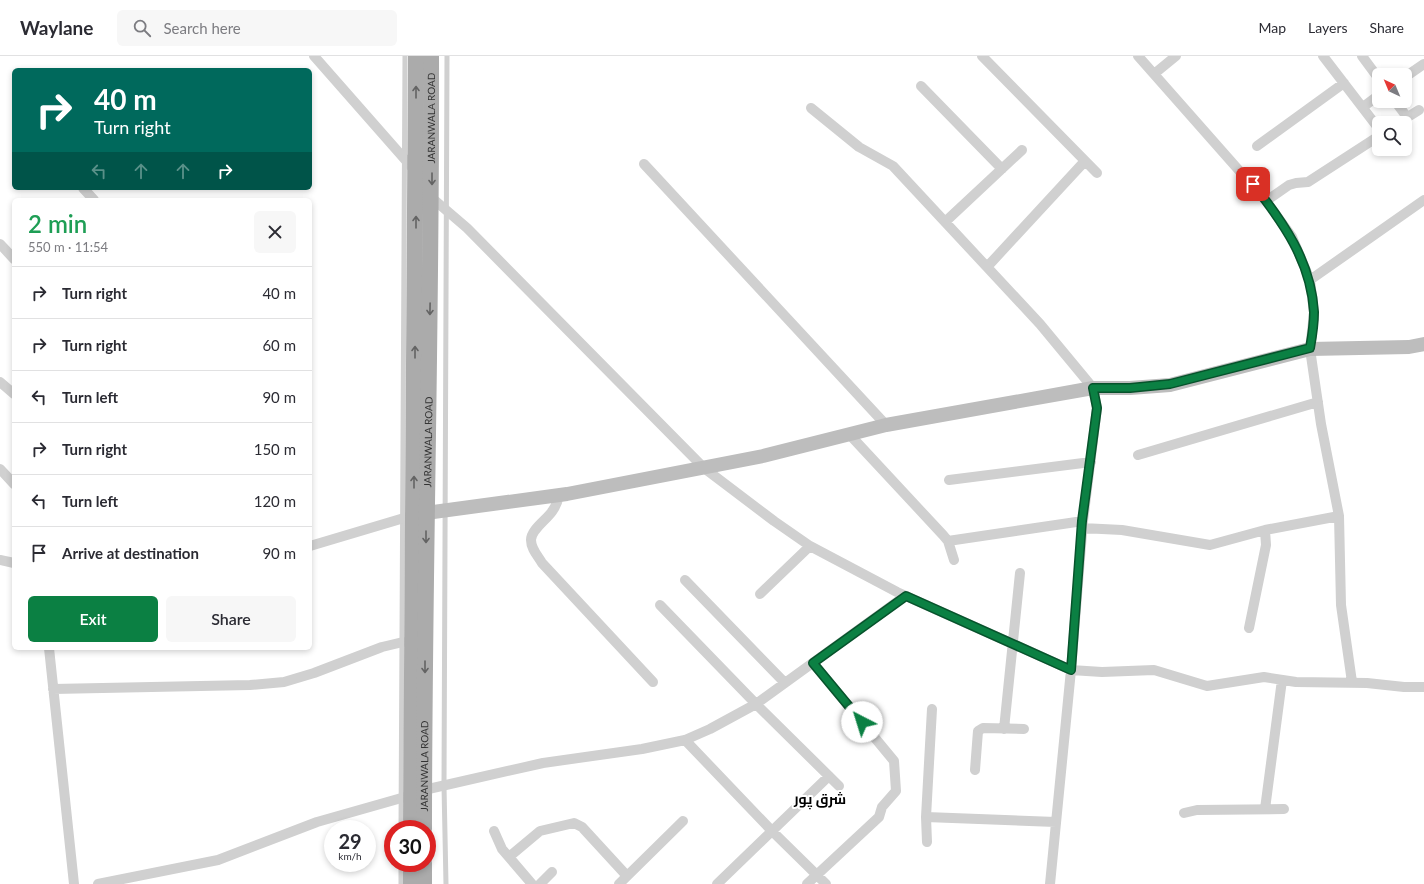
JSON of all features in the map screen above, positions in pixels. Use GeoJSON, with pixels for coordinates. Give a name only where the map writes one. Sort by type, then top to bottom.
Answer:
{"type":"FeatureCollection","features":[{"type":"Feature","properties":{"kind":"main road","name":"JARANWALA ROAD"},"geometry":{"type":"LineString","coordinates":[[411,820],[416,56]]}},
{"type":"Feature","properties":{"kind":"main road","name":"JARANWALA ROAD"},"geometry":{"type":"LineString","coordinates":[[414,515],[432,198],[431,56]]}},
{"type":"Feature","properties":{"kind":"main road","name":"JARANWALA ROAD"},"geometry":{"type":"LineString","coordinates":[[412,794],[421,820]]}},
{"type":"Feature","properties":{"kind":"main road"},"geometry":{"type":"LineString","coordinates":[[411,872],[411,884]]}},
{"type":"Feature","properties":{"kind":"main road"},"geometry":{"type":"LineString","coordinates":[[424,872],[424,884]]}},
{"type":"Feature","properties":{"kind":"street"},"geometry":{"type":"LineString","coordinates":[[314,56],[416,172]]}},
{"type":"Feature","properties":{"kind":"street"},"geometry":{"type":"LineString","coordinates":[[982,56],[1097,173]]}},
{"type":"Feature","properties":{"kind":"street"},"geometry":{"type":"LineString","coordinates":[[1138,56],[1266,201],[1292,237],[1310,280],[1314,313],[1310,348],[1318,402],[1339,516],[1341,605],[1352,682]]}},
{"type":"Feature","properties":{"kind":"street"},"geometry":{"type":"LineString","coordinates":[[1154,74],[1176,56]]}},
{"type":"Feature","properties":{"kind":"street"},"geometry":{"type":"LineString","coordinates":[[1323,56],[1372,119]]}},
{"type":"Feature","properties":{"kind":"street"},"geometry":{"type":"LineString","coordinates":[[1362,56],[1372,70]]}},
{"type":"Feature","properties":{"kind":"street"},"geometry":{"type":"LineString","coordinates":[[1412,72],[1424,64]]}},
{"type":"Feature","properties":{"kind":"street"},"geometry":{"type":"LineString","coordinates":[[1258,146],[1344,83]]}},
{"type":"Feature","properties":{"kind":"street"},"geometry":{"type":"LineString","coordinates":[[921,86],[1002,169]]}},
{"type":"Feature","properties":{"kind":"street"},"geometry":{"type":"LineString","coordinates":[[1363,107],[1372,100]]}},
{"type":"Feature","properties":{"kind":"street"},"geometry":{"type":"LineString","coordinates":[[811,108],[859,148],[893,166],[1040,324],[1093,388],[1097,408],[1082,525],[1071,670],[1050,884]]}},
{"type":"Feature","properties":{"kind":"street"},"geometry":{"type":"LineString","coordinates":[[1409,116],[1419,110]]}},
{"type":"Feature","properties":{"kind":"street"},"geometry":{"type":"LineString","coordinates":[[1266,201],[1289,185],[1308,182],[1372,141]]}},
{"type":"Feature","properties":{"kind":"street"},"geometry":{"type":"LineString","coordinates":[[945,222],[1022,150]]}},
{"type":"Feature","properties":{"kind":"street"},"geometry":{"type":"LineString","coordinates":[[987,267],[1085,161]]}},
{"type":"Feature","properties":{"kind":"street"},"geometry":{"type":"LineString","coordinates":[[644,164],[886,425]]}},
{"type":"Feature","properties":{"kind":"street"},"geometry":{"type":"LineString","coordinates":[[85,190],[92,198]]}},
{"type":"Feature","properties":{"kind":"street"},"geometry":{"type":"LineString","coordinates":[[432,198],[446,209],[704,468],[810,546],[906,596],[1012,645],[1071,670],[1102,672],[1154,670],[1207,686],[1264,677],[1296,682],[1352,682],[1404,687],[1424,686]]}},
{"type":"Feature","properties":{"kind":"street"},"geometry":{"type":"LineString","coordinates":[[1310,280],[1424,200]]}},
{"type":"Feature","properties":{"kind":"street"},"geometry":{"type":"LineString","coordinates":[[0,244],[12,257]]}},
{"type":"Feature","properties":{"kind":"street"},"geometry":{"type":"LineString","coordinates":[[312,545],[414,515],[559,495],[704,468],[886,425],[1093,388],[1130,388],[1170,384],[1310,348],[1409,347],[1424,344]]}},
{"type":"Feature","properties":{"kind":"street"},"geometry":{"type":"LineString","coordinates":[[0,382],[12,392]]}},
{"type":"Feature","properties":{"kind":"street"},"geometry":{"type":"LineString","coordinates":[[1138,455],[1318,402]]}},
{"type":"Feature","properties":{"kind":"street"},"geometry":{"type":"LineString","coordinates":[[850,434],[948,541],[954,560]]}},
{"type":"Feature","properties":{"kind":"street"},"geometry":{"type":"LineString","coordinates":[[949,480],[1091,462]]}},
{"type":"Feature","properties":{"kind":"street"},"geometry":{"type":"LineString","coordinates":[[0,469],[12,482]]}},
{"type":"Feature","properties":{"kind":"street"},"geometry":{"type":"LineString","coordinates":[[559,495],[555,509],[547,520],[533,533],[531,539],[533,548],[542,563],[653,682]]}},
{"type":"Feature","properties":{"kind":"street"},"geometry":{"type":"LineString","coordinates":[[948,541],[1082,525],[1136,532],[1210,545],[1265,530],[1339,516]]}},
{"type":"Feature","properties":{"kind":"street"},"geometry":{"type":"LineString","coordinates":[[1249,628],[1266,545],[1265,530]]}},
{"type":"Feature","properties":{"kind":"street"},"geometry":{"type":"LineString","coordinates":[[760,594],[810,546]]}},
{"type":"Feature","properties":{"kind":"street"},"geometry":{"type":"LineString","coordinates":[[0,560],[12,563]]}},
{"type":"Feature","properties":{"kind":"street"},"geometry":{"type":"LineString","coordinates":[[1004,729],[1020,573]]}},
{"type":"Feature","properties":{"kind":"street"},"geometry":{"type":"LineString","coordinates":[[685,580],[785,683]]}},
{"type":"Feature","properties":{"kind":"street"},"geometry":{"type":"LineString","coordinates":[[98,884],[218,860],[317,822],[444,786],[543,763],[642,749],[685,740],[710,729],[756,704],[906,596]]}},
{"type":"Feature","properties":{"kind":"street"},"geometry":{"type":"LineString","coordinates":[[660,605],[756,704],[839,786]]}},
{"type":"Feature","properties":{"kind":"street"},"geometry":{"type":"LineString","coordinates":[[53,688],[250,685],[284,682],[314,674],[382,647],[403,642]]}},
{"type":"Feature","properties":{"kind":"street"},"geometry":{"type":"LineString","coordinates":[[49,650],[74,884]]}},
{"type":"Feature","properties":{"kind":"street"},"geometry":{"type":"LineString","coordinates":[[807,884],[879,818],[882,807],[894,794],[897,787],[894,761],[813,663]]}},
{"type":"Feature","properties":{"kind":"street"},"geometry":{"type":"LineString","coordinates":[[1265,809],[1282,680]]}},
{"type":"Feature","properties":{"kind":"street"},"geometry":{"type":"LineString","coordinates":[[927,842],[926,816],[932,709]]}},
{"type":"Feature","properties":{"kind":"street"},"geometry":{"type":"LineString","coordinates":[[975,770],[978,731],[983,728],[1024,729]]}},
{"type":"Feature","properties":{"kind":"street"},"geometry":{"type":"LineString","coordinates":[[685,740],[772,831],[826,884]]}},
{"type":"Feature","properties":{"kind":"street"},"geometry":{"type":"LineString","coordinates":[[717,884],[829,776]]}},
{"type":"Feature","properties":{"kind":"street"},"geometry":{"type":"LineString","coordinates":[[1184,813],[1197,810],[1228,811],[1284,809]]}},
{"type":"Feature","properties":{"kind":"street"},"geometry":{"type":"LineString","coordinates":[[926,816],[1056,822]]}},
{"type":"Feature","properties":{"kind":"street"},"geometry":{"type":"LineString","coordinates":[[619,884],[683,821]]}},
{"type":"Feature","properties":{"kind":"street"},"geometry":{"type":"LineString","coordinates":[[509,857],[540,831],[574,822],[582,827],[627,876]]}},
{"type":"Feature","properties":{"kind":"street"},"geometry":{"type":"LineString","coordinates":[[494,831],[499,844],[532,884]]}},
{"type":"Feature","properties":{"kind":"street"},"geometry":{"type":"LineString","coordinates":[[540,884],[552,872]]}},
{"type":"Feature","properties":{"kind":"lane"},"geometry":{"type":"LineString","coordinates":[[404,820],[412,794],[403,642],[414,515],[404,160],[405,56]]}},
{"type":"Feature","properties":{"kind":"lane"},"geometry":{"type":"LineString","coordinates":[[446,884],[444,786],[447,56]]}},
{"type":"Feature","properties":{"kind":"lane"},"geometry":{"type":"LineString","coordinates":[[401,872],[401,884]]}},
{"type":"Feature","properties":{"kind":"district","name":"شرق پور"},"geometry":{"type":"Point","coordinates":[820,799]}},
{"type":"Feature","properties":{"kind":"route"},"geometry":{"type":"LineString","coordinates":[[862,722],[813,663],[906,596],[1071,670],[1082,521],[1097,408],[1093,388],[1130,388],[1170,384],[1310,348],[1314,313],[1310,280],[1292,237],[1253,184]]}}]}
